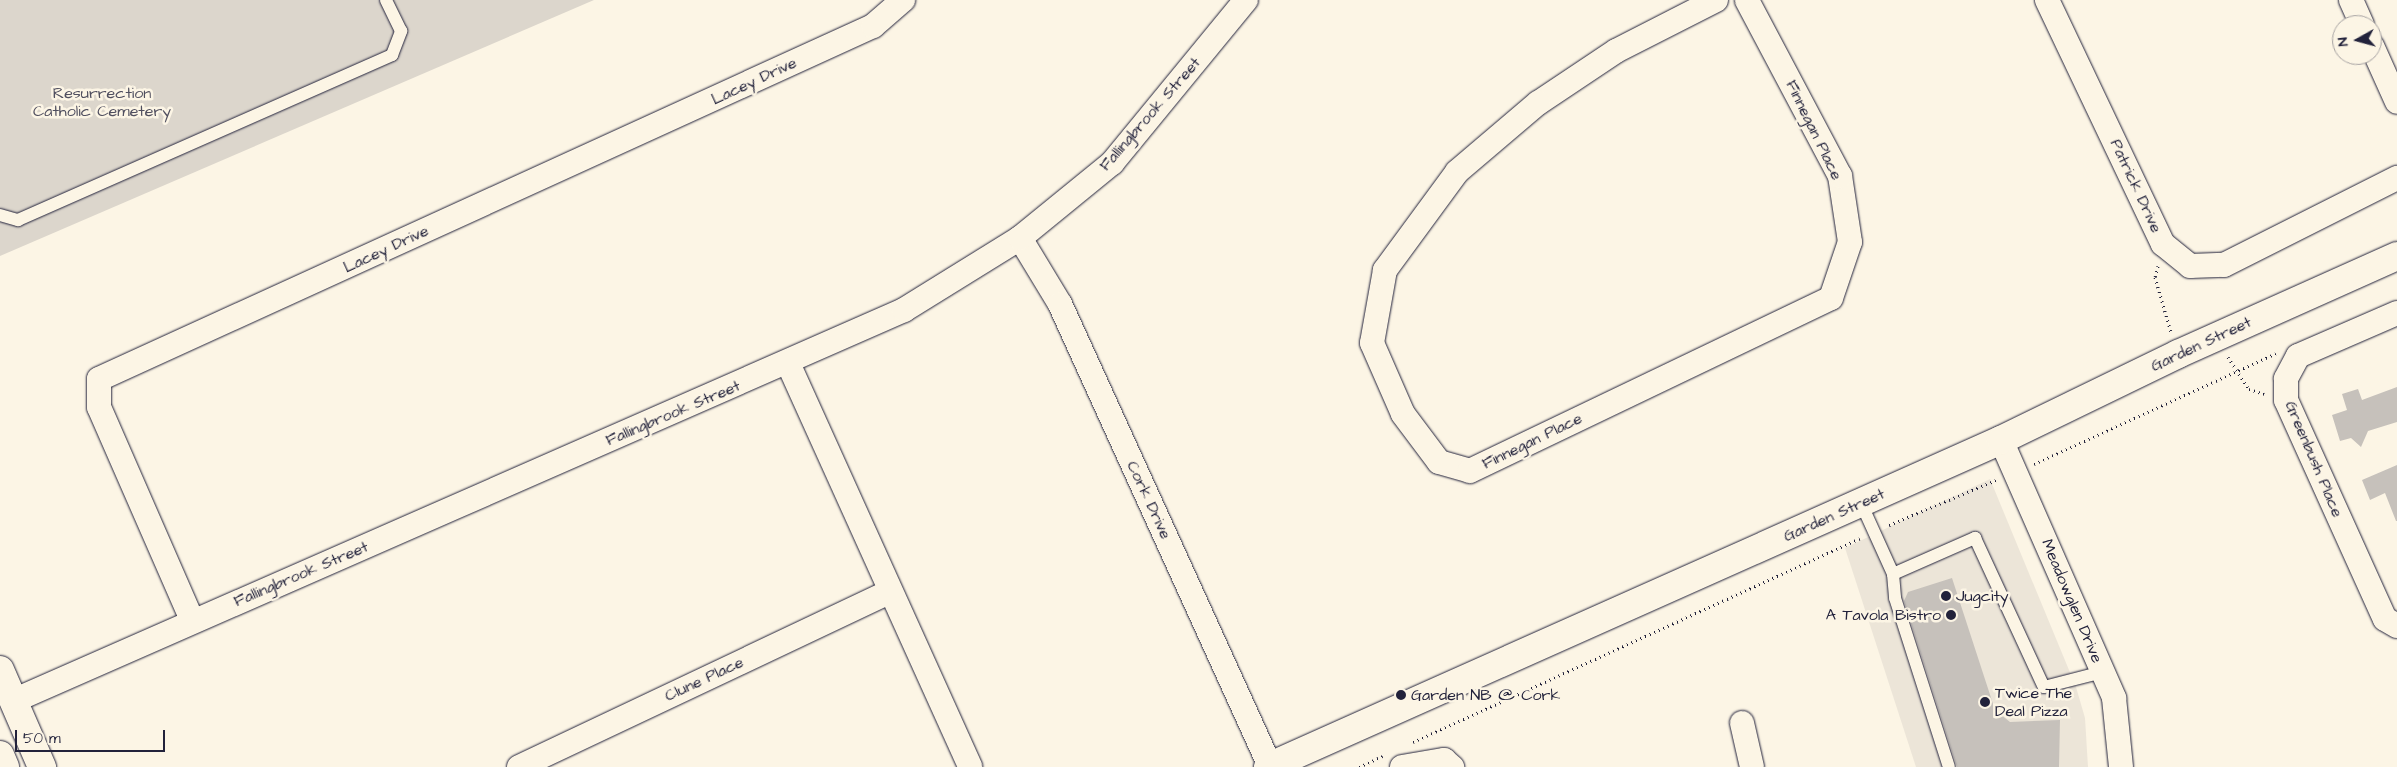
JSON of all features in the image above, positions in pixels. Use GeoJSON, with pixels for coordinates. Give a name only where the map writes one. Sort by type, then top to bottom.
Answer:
{"type":"FeatureCollection","features":[{"type":"Feature","properties":{"kind":"street","name":"Lacey Drive"},"geometry":{"type":"LineString","coordinates":[[192,620],[99,406],[99,379],[873,26],[903,0]]}},
{"type":"Feature","properties":{"kind":"street","name":"Fallingbrook Street"},"geometry":{"type":"LineString","coordinates":[[13,701],[192,620],[788,363],[904,310],[1020,238],[1112,163],[1246,0]]}},
{"type":"Feature","properties":{"kind":"street","name":"Finnegan Place"},"geometry":{"type":"LineString","coordinates":[[1716,0],[1616,51],[1538,103],[1457,172],[1385,270],[1372,344],[1403,414],[1440,462],[1470,471],[1831,298],[1850,242],[1840,176],[1747,0]]}},
{"type":"Feature","properties":{"kind":"street","name":"Patrick Drive"},"geometry":{"type":"LineString","coordinates":[[2047,0],[2163,244],[2190,266],[2224,265],[2397,178]]}},
{"type":"Feature","properties":{"kind":"street"},"geometry":{"type":"LineString","coordinates":[[2351,0],[2358,15]]}},
{"type":"Feature","properties":{"kind":"street"},"geometry":{"type":"LineString","coordinates":[[2380,65],[2397,102]]}},
{"type":"Feature","properties":{"kind":"street","name":"Cork Drive"},"geometry":{"type":"LineString","coordinates":[[1020,238],[1060,304],[1269,766]]}},
{"type":"Feature","properties":{"kind":"street","name":"Garden Street"},"geometry":{"type":"LineString","coordinates":[[1269,766],[2001,440],[2178,354],[2397,256]]}},
{"type":"Feature","properties":{"kind":"street","name":"Greenbush Place"},"geometry":{"type":"LineString","coordinates":[[2397,314],[2298,356],[2286,379],[2286,400],[2385,619],[2397,626]]}},
{"type":"Feature","properties":{"kind":"street"},"geometry":{"type":"LineString","coordinates":[[788,363],[889,592],[970,767]]}},
{"type":"Feature","properties":{"kind":"street","name":"Meadowglen Drive"},"geometry":{"type":"LineString","coordinates":[[2001,440],[2114,698],[2121,767]]}},
{"type":"Feature","properties":{"kind":"street","name":"Clune Place"},"geometry":{"type":"LineString","coordinates":[[520,767],[889,592]]}},
{"type":"Feature","properties":{"kind":"street"},"geometry":{"type":"LineString","coordinates":[[0,670],[42,767]]}},
{"type":"Feature","properties":{"kind":"street"},"geometry":{"type":"LineString","coordinates":[[1742,723],[1752,767]]}},
{"type":"Feature","properties":{"kind":"street"},"geometry":{"type":"LineString","coordinates":[[0,755],[5,767]]}},
{"type":"Feature","properties":{"kind":"street"},"geometry":{"type":"LineString","coordinates":[[1402,767],[1444,760],[1452,767]]}},
{"type":"Feature","properties":{"kind":"lane"},"geometry":{"type":"LineString","coordinates":[[0,215],[18,220],[392,55],[401,31],[386,0]]}},
{"type":"Feature","properties":{"kind":"lane"},"geometry":{"type":"LineString","coordinates":[[1861,503],[1892,574],[1894,598],[1949,767]]}},
{"type":"Feature","properties":{"kind":"lane"},"geometry":{"type":"LineString","coordinates":[[1892,574],[1976,538],[2044,687],[2103,672]]}},
{"type":"Feature","properties":{"kind":"path"},"geometry":{"type":"LineString","coordinates":[[2163,244],[2155,277],[2178,354]]}},
{"type":"Feature","properties":{"kind":"path"},"geometry":{"type":"LineString","coordinates":[[2215,337],[2249,389],[2286,400]]}},
{"type":"Feature","properties":{"kind":"shaded area"},"geometry":{"type":"Polygon","coordinates":[[[1990,479],[2076,687],[2085,718],[2088,767],[1916,767],[1845,548],[1990,479]]]}},
{"type":"Feature","properties":{"kind":"green space","name":"Resurrection Catholic Cemetery"},"geometry":{"type":"Polygon","coordinates":[[[0,0],[594,0],[0,256],[0,0]]]}},
{"type":"Feature","properties":{"kind":"building"},"geometry":{"type":"Polygon","coordinates":[[[2397,387],[2397,422],[2368,431],[2361,447],[2351,438],[2340,441],[2332,415],[2347,410],[2342,394],[2358,389],[2362,400],[2397,387]]]}},
{"type":"Feature","properties":{"kind":"building"},"geometry":{"type":"Polygon","coordinates":[[[2397,465],[2396,521],[2385,493],[2370,500],[2362,480],[2397,465]]]}},
{"type":"Feature","properties":{"kind":"building"},"geometry":{"type":"Polygon","coordinates":[[[1952,578],[1995,710],[2010,722],[2060,720],[2059,767],[1957,767],[1904,601],[1908,592],[1952,578]]]}},
{"type":"Feature","properties":{"kind":"place","name":"Jugcity"},"geometry":{"type":"Point","coordinates":[1946,596]}},
{"type":"Feature","properties":{"kind":"place","name":"A Tavola Bistro"},"geometry":{"type":"Point","coordinates":[1951,615]}},
{"type":"Feature","properties":{"kind":"place","name":"Garden NB @ Cork"},"geometry":{"type":"Point","coordinates":[1401,695]}},
{"type":"Feature","properties":{"kind":"place","name":"Twice The Deal Pizza"},"geometry":{"type":"Point","coordinates":[1985,702]}}]}
